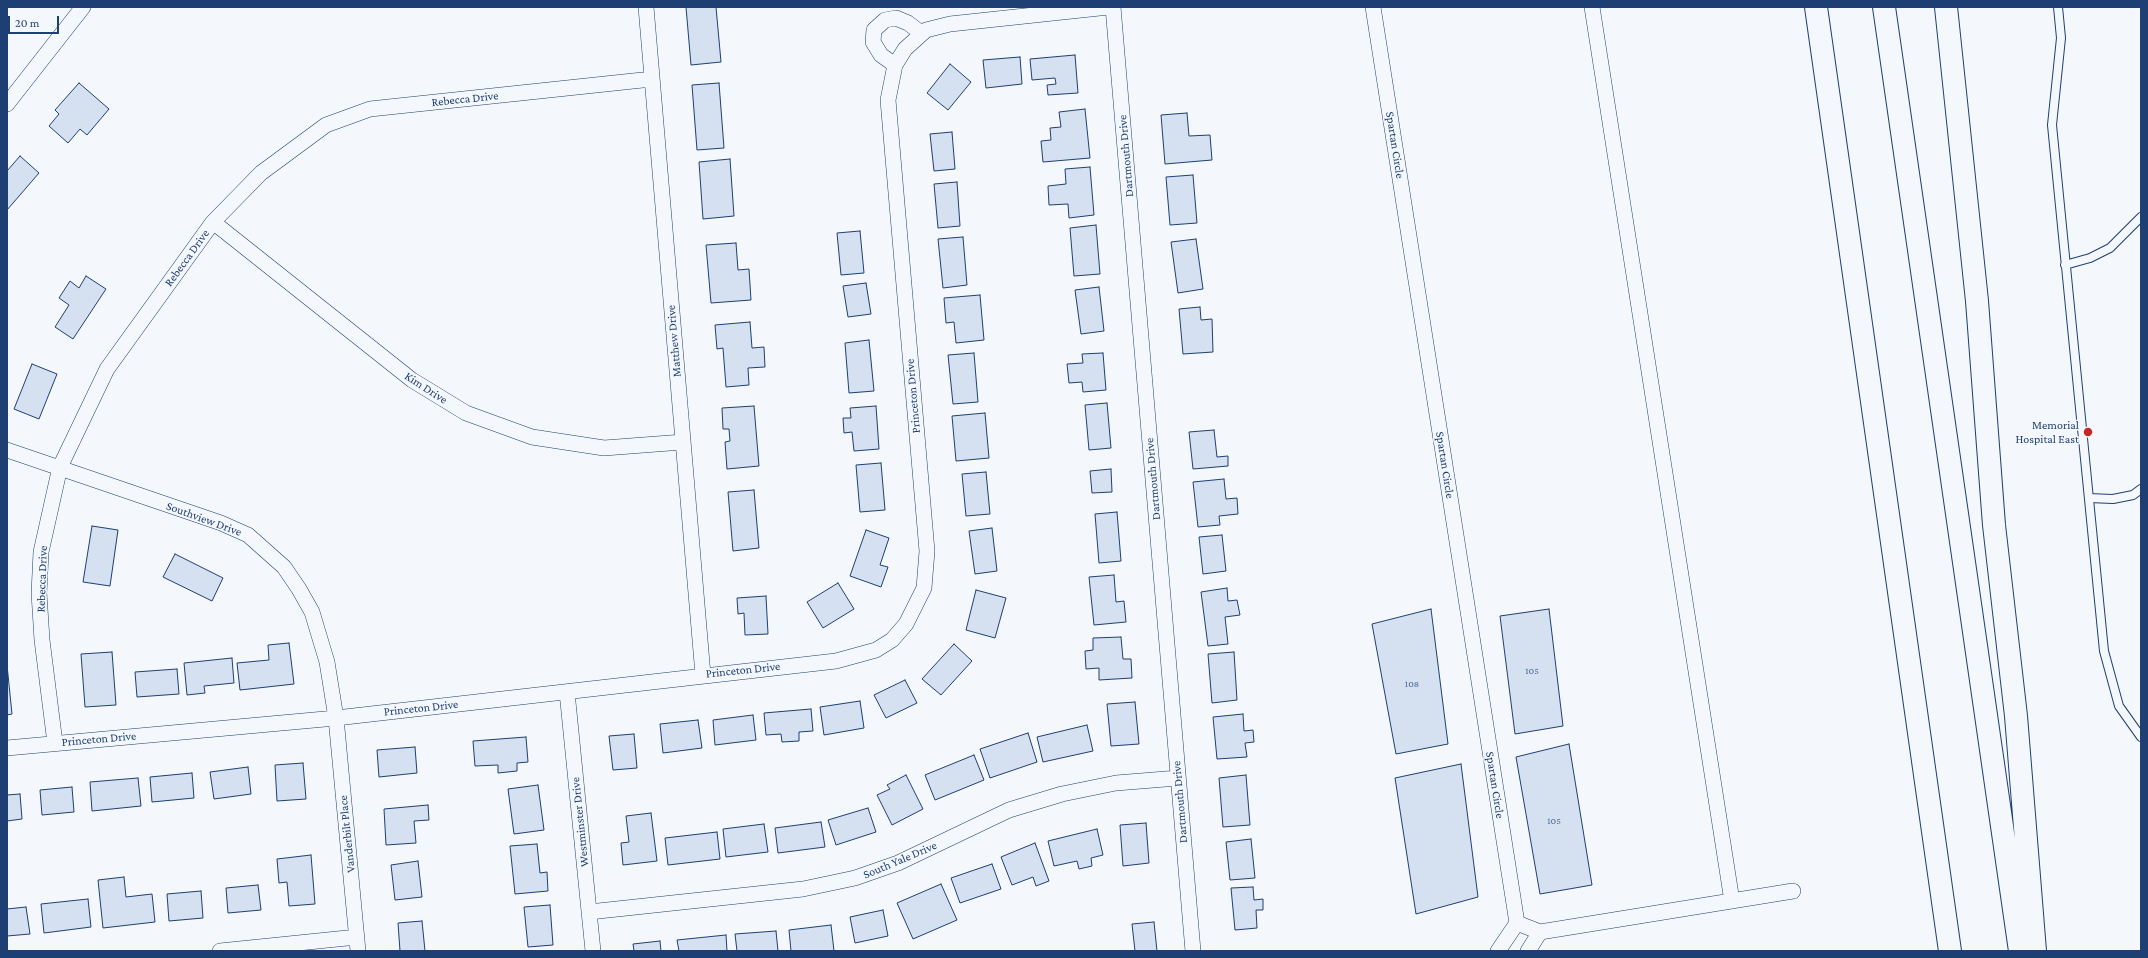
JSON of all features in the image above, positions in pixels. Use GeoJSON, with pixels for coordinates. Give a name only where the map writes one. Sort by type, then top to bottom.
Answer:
{"type":"FeatureCollection","features":[{"type":"Feature","properties":{"kind":"highway"},"geometry":{"type":"LineString","coordinates":[[1816,7],[1950,951]]}},
{"type":"Feature","properties":{"kind":"highway"},"geometry":{"type":"LineString","coordinates":[[1884,7],[2020,951]]}},
{"type":"Feature","properties":{"kind":"highway"},"geometry":{"type":"LineString","coordinates":[[1946,7],[1977,301],[1994,525],[2016,716],[2035,951]]}},
{"type":"Feature","properties":{"kind":"street"},"geometry":{"type":"LineString","coordinates":[[7,104],[83,7]]}},
{"type":"Feature","properties":{"kind":"street","name":"Matthew Drive"},"geometry":{"type":"LineString","coordinates":[[646,7],[703,675]]}},
{"type":"Feature","properties":{"kind":"street","name":"Princeton Drive"},"geometry":{"type":"LineString","coordinates":[[7,748],[336,718],[836,661],[876,650],[892,640],[906,624],[924,588],[927,551],[888,100],[895,65],[905,49],[926,30],[950,24],[1109,7]]}},
{"type":"Feature","properties":{"kind":"street","name":"Dartmouth Drive"},"geometry":{"type":"LineString","coordinates":[[1113,7],[1193,951]]}},
{"type":"Feature","properties":{"kind":"street","name":"Spartan Circle"},"geometry":{"type":"LineString","coordinates":[[1373,7],[1517,923]]}},
{"type":"Feature","properties":{"kind":"street"},"geometry":{"type":"LineString","coordinates":[[1592,7],[1732,901]]}},
{"type":"Feature","properties":{"kind":"street"},"geometry":{"type":"LineString","coordinates":[[895,65],[881,55],[873,42],[874,30],[885,20],[896,18],[908,23],[921,33]]}},
{"type":"Feature","properties":{"kind":"street","name":"Rebecca Drive"},"geometry":{"type":"LineString","coordinates":[[55,743],[42,640],[39,593],[41,552],[60,467],[107,369],[213,222],[261,173],[326,125],[370,108],[652,79]]}},
{"type":"Feature","properties":{"kind":"street","name":"Kim Drive"},"geometry":{"type":"LineString","coordinates":[[213,222],[412,380],[466,413],[532,437],[604,448],[683,442]]}},
{"type":"Feature","properties":{"kind":"street","name":"Southview Drive"},"geometry":{"type":"LineString","coordinates":[[7,450],[221,523],[248,535],[267,550],[288,573],[312,612],[327,662],[336,718]]}},
{"type":"Feature","properties":{"kind":"street","name":"Westminster Drive"},"geometry":{"type":"LineString","coordinates":[[567,692],[593,951]]}},
{"type":"Feature","properties":{"kind":"street","name":"Vanderbilt Place"},"geometry":{"type":"LineString","coordinates":[[336,718],[358,944]]}},
{"type":"Feature","properties":{"kind":"street","name":"South Yale Drive"},"geometry":{"type":"LineString","coordinates":[[589,912],[803,889],[855,878],[898,863],[1009,810],[1062,794],[1116,783],[1178,778]]}},
{"type":"Feature","properties":{"kind":"street"},"geometry":{"type":"LineString","coordinates":[[1498,951],[1517,923],[1540,932],[1793,891]]}},
{"type":"Feature","properties":{"kind":"street"},"geometry":{"type":"LineString","coordinates":[[1528,951],[1540,932]]}},
{"type":"Feature","properties":{"kind":"street"},"geometry":{"type":"LineString","coordinates":[[220,951],[358,944]]}},
{"type":"Feature","properties":{"kind":"lane"},"geometry":{"type":"LineString","coordinates":[[2058,7],[2061,38],[2052,125],[2104,651],[2119,706],[2141,737]]}},
{"type":"Feature","properties":{"kind":"lane"},"geometry":{"type":"LineString","coordinates":[[2065,265],[2090,258],[2110,248],[2141,217]]}},
{"type":"Feature","properties":{"kind":"lane"},"geometry":{"type":"LineString","coordinates":[[2089,498],[2113,499],[2133,495],[2141,489]]}},
{"type":"Feature","properties":{"kind":"building"},"geometry":{"type":"Polygon","coordinates":[[[686,7],[716,7],[721,62],[691,65],[686,7]]]}},
{"type":"Feature","properties":{"kind":"building"},"geometry":{"type":"Polygon","coordinates":[[[1075,55],[1078,93],[1048,95],[1047,85],[1056,84],[1055,78],[1032,80],[1030,59],[1075,55]]]}},
{"type":"Feature","properties":{"kind":"building"},"geometry":{"type":"Polygon","coordinates":[[[1020,57],[1022,84],[986,88],[983,60],[1020,57]]]}},
{"type":"Feature","properties":{"kind":"building"},"geometry":{"type":"Polygon","coordinates":[[[950,64],[971,82],[948,110],[927,93],[950,64]]]}},
{"type":"Feature","properties":{"kind":"building"},"geometry":{"type":"Polygon","coordinates":[[[79,83],[109,109],[87,135],[80,129],[68,143],[49,126],[59,114],[55,110],[79,83]]]}},
{"type":"Feature","properties":{"kind":"building"},"geometry":{"type":"Polygon","coordinates":[[[719,83],[724,148],[697,150],[692,85],[719,83]]]}},
{"type":"Feature","properties":{"kind":"building"},"geometry":{"type":"Polygon","coordinates":[[[1085,109],[1090,158],[1043,162],[1041,141],[1051,140],[1050,128],[1061,127],[1059,112],[1085,109]]]}},
{"type":"Feature","properties":{"kind":"building"},"geometry":{"type":"Polygon","coordinates":[[[1187,113],[1189,136],[1210,135],[1212,160],[1165,164],[1161,115],[1187,113]]]}},
{"type":"Feature","properties":{"kind":"building"},"geometry":{"type":"Polygon","coordinates":[[[952,132],[955,169],[934,171],[930,134],[952,132]]]}},
{"type":"Feature","properties":{"kind":"building"},"geometry":{"type":"Polygon","coordinates":[[[20,156],[39,173],[7,210],[7,171],[20,156]]]}},
{"type":"Feature","properties":{"kind":"building"},"geometry":{"type":"Polygon","coordinates":[[[730,159],[734,216],[703,219],[699,162],[730,159]]]}},
{"type":"Feature","properties":{"kind":"building"},"geometry":{"type":"Polygon","coordinates":[[[1090,167],[1094,215],[1069,218],[1068,204],[1049,205],[1048,186],[1066,184],[1065,169],[1090,167]]]}},
{"type":"Feature","properties":{"kind":"building"},"geometry":{"type":"Polygon","coordinates":[[[1193,175],[1197,223],[1170,225],[1166,177],[1193,175]]]}},
{"type":"Feature","properties":{"kind":"building"},"geometry":{"type":"Polygon","coordinates":[[[957,182],[960,226],[938,228],[934,184],[957,182]]]}},
{"type":"Feature","properties":{"kind":"building"},"geometry":{"type":"Polygon","coordinates":[[[1096,225],[1100,274],[1074,276],[1070,228],[1096,225]]]}},
{"type":"Feature","properties":{"kind":"building"},"geometry":{"type":"Polygon","coordinates":[[[860,231],[864,273],[841,275],[837,233],[860,231]]]}},
{"type":"Feature","properties":{"kind":"building"},"geometry":{"type":"Polygon","coordinates":[[[963,237],[967,285],[943,288],[938,239],[963,237]]]}},
{"type":"Feature","properties":{"kind":"building"},"geometry":{"type":"Polygon","coordinates":[[[1196,239],[1203,289],[1178,293],[1171,242],[1196,239]]]}},
{"type":"Feature","properties":{"kind":"building"},"geometry":{"type":"Polygon","coordinates":[[[736,243],[738,270],[749,269],[751,300],[711,303],[706,245],[736,243]]]}},
{"type":"Feature","properties":{"kind":"building"},"geometry":{"type":"Polygon","coordinates":[[[86,276],[106,289],[73,339],[55,327],[69,305],[59,298],[70,281],[79,288],[86,276]]]}},
{"type":"Feature","properties":{"kind":"building"},"geometry":{"type":"Polygon","coordinates":[[[866,283],[871,314],[848,317],[843,286],[866,283]]]}},
{"type":"Feature","properties":{"kind":"building"},"geometry":{"type":"Polygon","coordinates":[[[1099,287],[1104,331],[1081,334],[1075,290],[1099,287]]]}},
{"type":"Feature","properties":{"kind":"building"},"geometry":{"type":"Polygon","coordinates":[[[980,295],[984,340],[956,343],[954,322],[946,323],[944,298],[980,295]]]}},
{"type":"Feature","properties":{"kind":"building"},"geometry":{"type":"Polygon","coordinates":[[[1200,307],[1201,320],[1212,319],[1213,352],[1183,354],[1179,309],[1200,307]]]}},
{"type":"Feature","properties":{"kind":"building"},"geometry":{"type":"Polygon","coordinates":[[[750,322],[752,348],[764,347],[765,367],[748,368],[749,385],[726,387],[723,348],[717,349],[715,325],[750,322]]]}},
{"type":"Feature","properties":{"kind":"building"},"geometry":{"type":"Polygon","coordinates":[[[869,340],[874,391],[849,393],[845,343],[869,340]]]}},
{"type":"Feature","properties":{"kind":"building"},"geometry":{"type":"Polygon","coordinates":[[[974,353],[978,402],[953,404],[948,355],[974,353]]]}},
{"type":"Feature","properties":{"kind":"building"},"geometry":{"type":"Polygon","coordinates":[[[1103,353],[1106,390],[1083,392],[1082,382],[1069,383],[1067,364],[1083,363],[1082,354],[1103,353]]]}},
{"type":"Feature","properties":{"kind":"building"},"geometry":{"type":"Polygon","coordinates":[[[32,364],[57,374],[39,419],[14,409],[32,364]]]}},
{"type":"Feature","properties":{"kind":"building"},"geometry":{"type":"Polygon","coordinates":[[[1107,403],[1111,448],[1089,450],[1085,405],[1107,403]]]}},
{"type":"Feature","properties":{"kind":"building"},"geometry":{"type":"Polygon","coordinates":[[[754,406],[759,466],[727,469],[725,442],[730,441],[729,429],[723,429],[722,408],[754,406]]]}},
{"type":"Feature","properties":{"kind":"building"},"geometry":{"type":"Polygon","coordinates":[[[876,406],[879,449],[854,451],[852,432],[844,433],[843,418],[851,418],[850,408],[876,406]]]}},
{"type":"Feature","properties":{"kind":"building"},"geometry":{"type":"Polygon","coordinates":[[[985,413],[989,458],[956,461],[952,416],[985,413]]]}},
{"type":"Feature","properties":{"kind":"building"},"geometry":{"type":"Polygon","coordinates":[[[1214,430],[1217,457],[1228,456],[1228,466],[1193,469],[1189,432],[1214,430]]]}},
{"type":"Feature","properties":{"kind":"building"},"geometry":{"type":"Polygon","coordinates":[[[881,463],[885,510],[860,512],[856,465],[881,463]]]}},
{"type":"Feature","properties":{"kind":"building"},"geometry":{"type":"Polygon","coordinates":[[[1111,469],[1112,492],[1092,493],[1090,471],[1111,469]]]}},
{"type":"Feature","properties":{"kind":"building"},"geometry":{"type":"Polygon","coordinates":[[[986,472],[990,514],[966,516],[962,474],[986,472]]]}},
{"type":"Feature","properties":{"kind":"building"},"geometry":{"type":"Polygon","coordinates":[[[1224,479],[1226,499],[1237,498],[1238,514],[1219,516],[1220,525],[1198,527],[1193,482],[1224,479]]]}},
{"type":"Feature","properties":{"kind":"building"},"geometry":{"type":"Polygon","coordinates":[[[754,490],[759,548],[733,551],[728,492],[754,490]]]}},
{"type":"Feature","properties":{"kind":"building"},"geometry":{"type":"Polygon","coordinates":[[[1117,512],[1121,561],[1099,563],[1095,514],[1117,512]]]}},
{"type":"Feature","properties":{"kind":"building"},"geometry":{"type":"Polygon","coordinates":[[[92,526],[118,530],[110,586],[83,582],[92,526]]]}},
{"type":"Feature","properties":{"kind":"building"},"geometry":{"type":"Polygon","coordinates":[[[992,528],[997,571],[975,574],[969,531],[992,528]]]}},
{"type":"Feature","properties":{"kind":"building"},"geometry":{"type":"Polygon","coordinates":[[[866,530],[889,538],[880,565],[888,567],[881,587],[850,576],[866,530]]]}},
{"type":"Feature","properties":{"kind":"building"},"geometry":{"type":"Polygon","coordinates":[[[1222,535],[1226,571],[1203,574],[1199,537],[1222,535]]]}},
{"type":"Feature","properties":{"kind":"building"},"geometry":{"type":"Polygon","coordinates":[[[175,554],[223,578],[212,601],[163,577],[175,554]]]}},
{"type":"Feature","properties":{"kind":"building"},"geometry":{"type":"Polygon","coordinates":[[[1114,575],[1116,602],[1124,601],[1126,622],[1094,625],[1089,577],[1114,575]]]}},
{"type":"Feature","properties":{"kind":"building"},"geometry":{"type":"Polygon","coordinates":[[[838,583],[854,609],[823,628],[807,602],[838,583]]]}},
{"type":"Feature","properties":{"kind":"building"},"geometry":{"type":"Polygon","coordinates":[[[1227,588],[1228,601],[1237,600],[1240,615],[1225,617],[1228,644],[1208,646],[1201,592],[1227,588]]]}},
{"type":"Feature","properties":{"kind":"building"},"geometry":{"type":"Polygon","coordinates":[[[976,590],[1006,598],[995,638],[966,630],[976,590]]]}},
{"type":"Feature","properties":{"kind":"building"},"geometry":{"type":"Polygon","coordinates":[[[766,596],[768,634],[745,635],[744,613],[738,614],[737,598],[766,596]]]}},
{"type":"Feature","properties":{"kind":"building"},"geometry":{"type":"Polygon","coordinates":[[[1431,609],[1448,744],[1396,754],[1372,624],[1431,609]]]}},
{"type":"Feature","properties":{"kind":"building"},"geometry":{"type":"Polygon","coordinates":[[[1549,609],[1563,726],[1515,734],[1500,616],[1549,609]]]}},
{"type":"Feature","properties":{"kind":"building"},"geometry":{"type":"Polygon","coordinates":[[[1121,637],[1123,659],[1131,659],[1132,678],[1099,680],[1099,668],[1086,669],[1085,651],[1093,650],[1093,638],[1121,637]]]}},
{"type":"Feature","properties":{"kind":"building"},"geometry":{"type":"Polygon","coordinates":[[[289,643],[294,684],[240,690],[237,663],[269,660],[268,645],[289,643]]]}},
{"type":"Feature","properties":{"kind":"building"},"geometry":{"type":"Polygon","coordinates":[[[954,644],[972,661],[941,695],[922,679],[954,644]]]}},
{"type":"Feature","properties":{"kind":"building"},"geometry":{"type":"Polygon","coordinates":[[[112,652],[116,705],[85,707],[81,654],[112,652]]]}},
{"type":"Feature","properties":{"kind":"building"},"geometry":{"type":"Polygon","coordinates":[[[1234,652],[1237,700],[1212,703],[1208,654],[1234,652]]]}},
{"type":"Feature","properties":{"kind":"building"},"geometry":{"type":"Polygon","coordinates":[[[232,658],[234,683],[204,686],[205,693],[187,695],[184,663],[232,658]]]}},
{"type":"Feature","properties":{"kind":"building"},"geometry":{"type":"Polygon","coordinates":[[[7,665],[12,714],[7,715],[7,665]]]}},
{"type":"Feature","properties":{"kind":"building"},"geometry":{"type":"Polygon","coordinates":[[[177,669],[179,694],[137,697],[135,672],[177,669]]]}},
{"type":"Feature","properties":{"kind":"building"},"geometry":{"type":"Polygon","coordinates":[[[905,680],[917,703],[886,718],[874,695],[905,680]]]}},
{"type":"Feature","properties":{"kind":"building"},"geometry":{"type":"Polygon","coordinates":[[[860,701],[864,728],[824,735],[820,707],[860,701]]]}},
{"type":"Feature","properties":{"kind":"building"},"geometry":{"type":"Polygon","coordinates":[[[1135,702],[1139,744],[1111,746],[1107,704],[1135,702]]]}},
{"type":"Feature","properties":{"kind":"building"},"geometry":{"type":"Polygon","coordinates":[[[811,709],[813,731],[799,732],[799,741],[782,742],[781,734],[766,735],[764,713],[811,709]]]}},
{"type":"Feature","properties":{"kind":"building"},"geometry":{"type":"Polygon","coordinates":[[[1243,714],[1244,731],[1253,730],[1254,742],[1245,743],[1247,757],[1217,759],[1213,717],[1243,714]]]}},
{"type":"Feature","properties":{"kind":"building"},"geometry":{"type":"Polygon","coordinates":[[[753,715],[756,740],[715,745],[713,720],[753,715]]]}},
{"type":"Feature","properties":{"kind":"building"},"geometry":{"type":"Polygon","coordinates":[[[698,720],[702,748],[663,753],[660,724],[698,720]]]}},
{"type":"Feature","properties":{"kind":"building"},"geometry":{"type":"Polygon","coordinates":[[[1087,725],[1093,751],[1043,762],[1037,737],[1087,725]]]}},
{"type":"Feature","properties":{"kind":"building"},"geometry":{"type":"Polygon","coordinates":[[[1028,733],[1037,762],[990,778],[980,749],[1028,733]]]}},
{"type":"Feature","properties":{"kind":"building"},"geometry":{"type":"Polygon","coordinates":[[[634,734],[637,768],[613,770],[609,736],[634,734]]]}},
{"type":"Feature","properties":{"kind":"building"},"geometry":{"type":"Polygon","coordinates":[[[526,737],[528,762],[517,763],[517,771],[498,773],[498,765],[475,766],[473,741],[526,737]]]}},
{"type":"Feature","properties":{"kind":"building"},"geometry":{"type":"Polygon","coordinates":[[[1569,744],[1592,885],[1540,894],[1516,757],[1569,744]]]}},
{"type":"Feature","properties":{"kind":"building"},"geometry":{"type":"Polygon","coordinates":[[[415,747],[417,773],[379,777],[377,750],[415,747]]]}},
{"type":"Feature","properties":{"kind":"building"},"geometry":{"type":"Polygon","coordinates":[[[974,755],[984,780],[935,800],[925,775],[974,755]]]}},
{"type":"Feature","properties":{"kind":"building"},"geometry":{"type":"Polygon","coordinates":[[[303,763],[306,799],[277,801],[275,765],[303,763]]]}},
{"type":"Feature","properties":{"kind":"building"},"geometry":{"type":"Polygon","coordinates":[[[1461,764],[1478,897],[1416,914],[1395,778],[1461,764]]]}},
{"type":"Feature","properties":{"kind":"building"},"geometry":{"type":"Polygon","coordinates":[[[248,767],[251,794],[214,799],[210,772],[248,767]]]}},
{"type":"Feature","properties":{"kind":"building"},"geometry":{"type":"Polygon","coordinates":[[[192,773],[194,798],[152,802],[150,777],[192,773]]]}},
{"type":"Feature","properties":{"kind":"building"},"geometry":{"type":"Polygon","coordinates":[[[906,775],[923,809],[892,825],[877,795],[890,789],[887,785],[906,775]]]}},
{"type":"Feature","properties":{"kind":"building"},"geometry":{"type":"Polygon","coordinates":[[[1246,775],[1250,825],[1223,827],[1219,778],[1246,775]]]}},
{"type":"Feature","properties":{"kind":"building"},"geometry":{"type":"Polygon","coordinates":[[[138,778],[141,806],[92,811],[90,782],[138,778]]]}},
{"type":"Feature","properties":{"kind":"building"},"geometry":{"type":"Polygon","coordinates":[[[538,785],[544,830],[514,834],[508,789],[538,785]]]}},
{"type":"Feature","properties":{"kind":"building"},"geometry":{"type":"Polygon","coordinates":[[[72,787],[74,812],[42,815],[40,790],[72,787]]]}},
{"type":"Feature","properties":{"kind":"building"},"geometry":{"type":"Polygon","coordinates":[[[20,794],[22,819],[7,821],[7,795],[20,794]]]}},
{"type":"Feature","properties":{"kind":"building"},"geometry":{"type":"Polygon","coordinates":[[[428,805],[429,820],[414,821],[416,843],[386,845],[384,809],[428,805]]]}},
{"type":"Feature","properties":{"kind":"building"},"geometry":{"type":"Polygon","coordinates":[[[868,808],[876,832],[836,845],[828,820],[868,808]]]}},
{"type":"Feature","properties":{"kind":"building"},"geometry":{"type":"Polygon","coordinates":[[[651,813],[657,861],[623,865],[621,843],[629,842],[626,816],[651,813]]]}},
{"type":"Feature","properties":{"kind":"building"},"geometry":{"type":"Polygon","coordinates":[[[821,822],[825,847],[778,853],[775,828],[821,822]]]}},
{"type":"Feature","properties":{"kind":"building"},"geometry":{"type":"Polygon","coordinates":[[[1146,823],[1149,863],[1123,866],[1120,825],[1146,823]]]}},
{"type":"Feature","properties":{"kind":"building"},"geometry":{"type":"Polygon","coordinates":[[[764,824],[768,852],[726,857],[723,829],[764,824]]]}},
{"type":"Feature","properties":{"kind":"building"},"geometry":{"type":"Polygon","coordinates":[[[1097,829],[1103,855],[1091,858],[1092,866],[1079,869],[1077,861],[1054,866],[1048,841],[1097,829]]]}},
{"type":"Feature","properties":{"kind":"building"},"geometry":{"type":"Polygon","coordinates":[[[717,832],[720,859],[668,865],[665,838],[717,832]]]}},
{"type":"Feature","properties":{"kind":"building"},"geometry":{"type":"Polygon","coordinates":[[[1251,839],[1255,878],[1230,880],[1226,842],[1251,839]]]}},
{"type":"Feature","properties":{"kind":"building"},"geometry":{"type":"Polygon","coordinates":[[[1035,843],[1049,881],[1036,886],[1033,877],[1012,885],[1001,857],[1035,843]]]}},
{"type":"Feature","properties":{"kind":"building"},"geometry":{"type":"Polygon","coordinates":[[[537,844],[540,873],[547,872],[548,891],[515,894],[510,846],[537,844]]]}},
{"type":"Feature","properties":{"kind":"building"},"geometry":{"type":"Polygon","coordinates":[[[311,855],[315,904],[289,906],[287,882],[279,883],[277,859],[311,855]]]}},
{"type":"Feature","properties":{"kind":"building"},"geometry":{"type":"Polygon","coordinates":[[[418,861],[422,897],[395,900],[391,865],[418,861]]]}},
{"type":"Feature","properties":{"kind":"building"},"geometry":{"type":"Polygon","coordinates":[[[992,864],[1001,889],[960,903],[951,878],[992,864]]]}},
{"type":"Feature","properties":{"kind":"building"},"geometry":{"type":"Polygon","coordinates":[[[124,877],[126,897],[152,894],[155,922],[103,928],[98,880],[124,877]]]}},
{"type":"Feature","properties":{"kind":"building"},"geometry":{"type":"Polygon","coordinates":[[[941,884],[957,920],[913,939],[897,903],[941,884]]]}},
{"type":"Feature","properties":{"kind":"building"},"geometry":{"type":"Polygon","coordinates":[[[258,885],[261,910],[228,913],[226,888],[258,885]]]}},
{"type":"Feature","properties":{"kind":"building"},"geometry":{"type":"Polygon","coordinates":[[[1253,887],[1254,900],[1263,899],[1263,910],[1256,910],[1257,928],[1235,930],[1231,888],[1253,887]]]}},
{"type":"Feature","properties":{"kind":"building"},"geometry":{"type":"Polygon","coordinates":[[[201,891],[203,918],[169,921],[167,894],[201,891]]]}},
{"type":"Feature","properties":{"kind":"building"},"geometry":{"type":"Polygon","coordinates":[[[88,899],[91,927],[44,933],[41,904],[88,899]]]}},
{"type":"Feature","properties":{"kind":"building"},"geometry":{"type":"Polygon","coordinates":[[[550,905],[553,945],[528,947],[524,907],[550,905]]]}},
{"type":"Feature","properties":{"kind":"building"},"geometry":{"type":"Polygon","coordinates":[[[26,907],[30,934],[7,936],[7,909],[26,907]]]}},
{"type":"Feature","properties":{"kind":"building"},"geometry":{"type":"Polygon","coordinates":[[[883,910],[888,936],[855,943],[850,917],[883,910]]]}},
{"type":"Feature","properties":{"kind":"building"},"geometry":{"type":"Polygon","coordinates":[[[422,921],[425,951],[400,951],[398,923],[422,921]]]}},
{"type":"Feature","properties":{"kind":"building"},"geometry":{"type":"Polygon","coordinates":[[[1154,922],[1157,951],[1135,951],[1132,924],[1154,922]]]}},
{"type":"Feature","properties":{"kind":"building"},"geometry":{"type":"Polygon","coordinates":[[[831,925],[834,951],[791,951],[789,930],[831,925]]]}},
{"type":"Feature","properties":{"kind":"building"},"geometry":{"type":"Polygon","coordinates":[[[776,931],[778,951],[737,951],[735,934],[776,931]]]}},
{"type":"Feature","properties":{"kind":"building"},"geometry":{"type":"Polygon","coordinates":[[[726,935],[727,951],[679,951],[677,940],[726,935]]]}},
{"type":"Feature","properties":{"kind":"building"},"geometry":{"type":"Polygon","coordinates":[[[660,941],[661,951],[634,951],[633,944],[660,941]]]}},
{"type":"Feature","properties":{"kind":"place","name":"Memorial Hospital East"},"geometry":{"type":"Point","coordinates":[2088,432]}}]}
